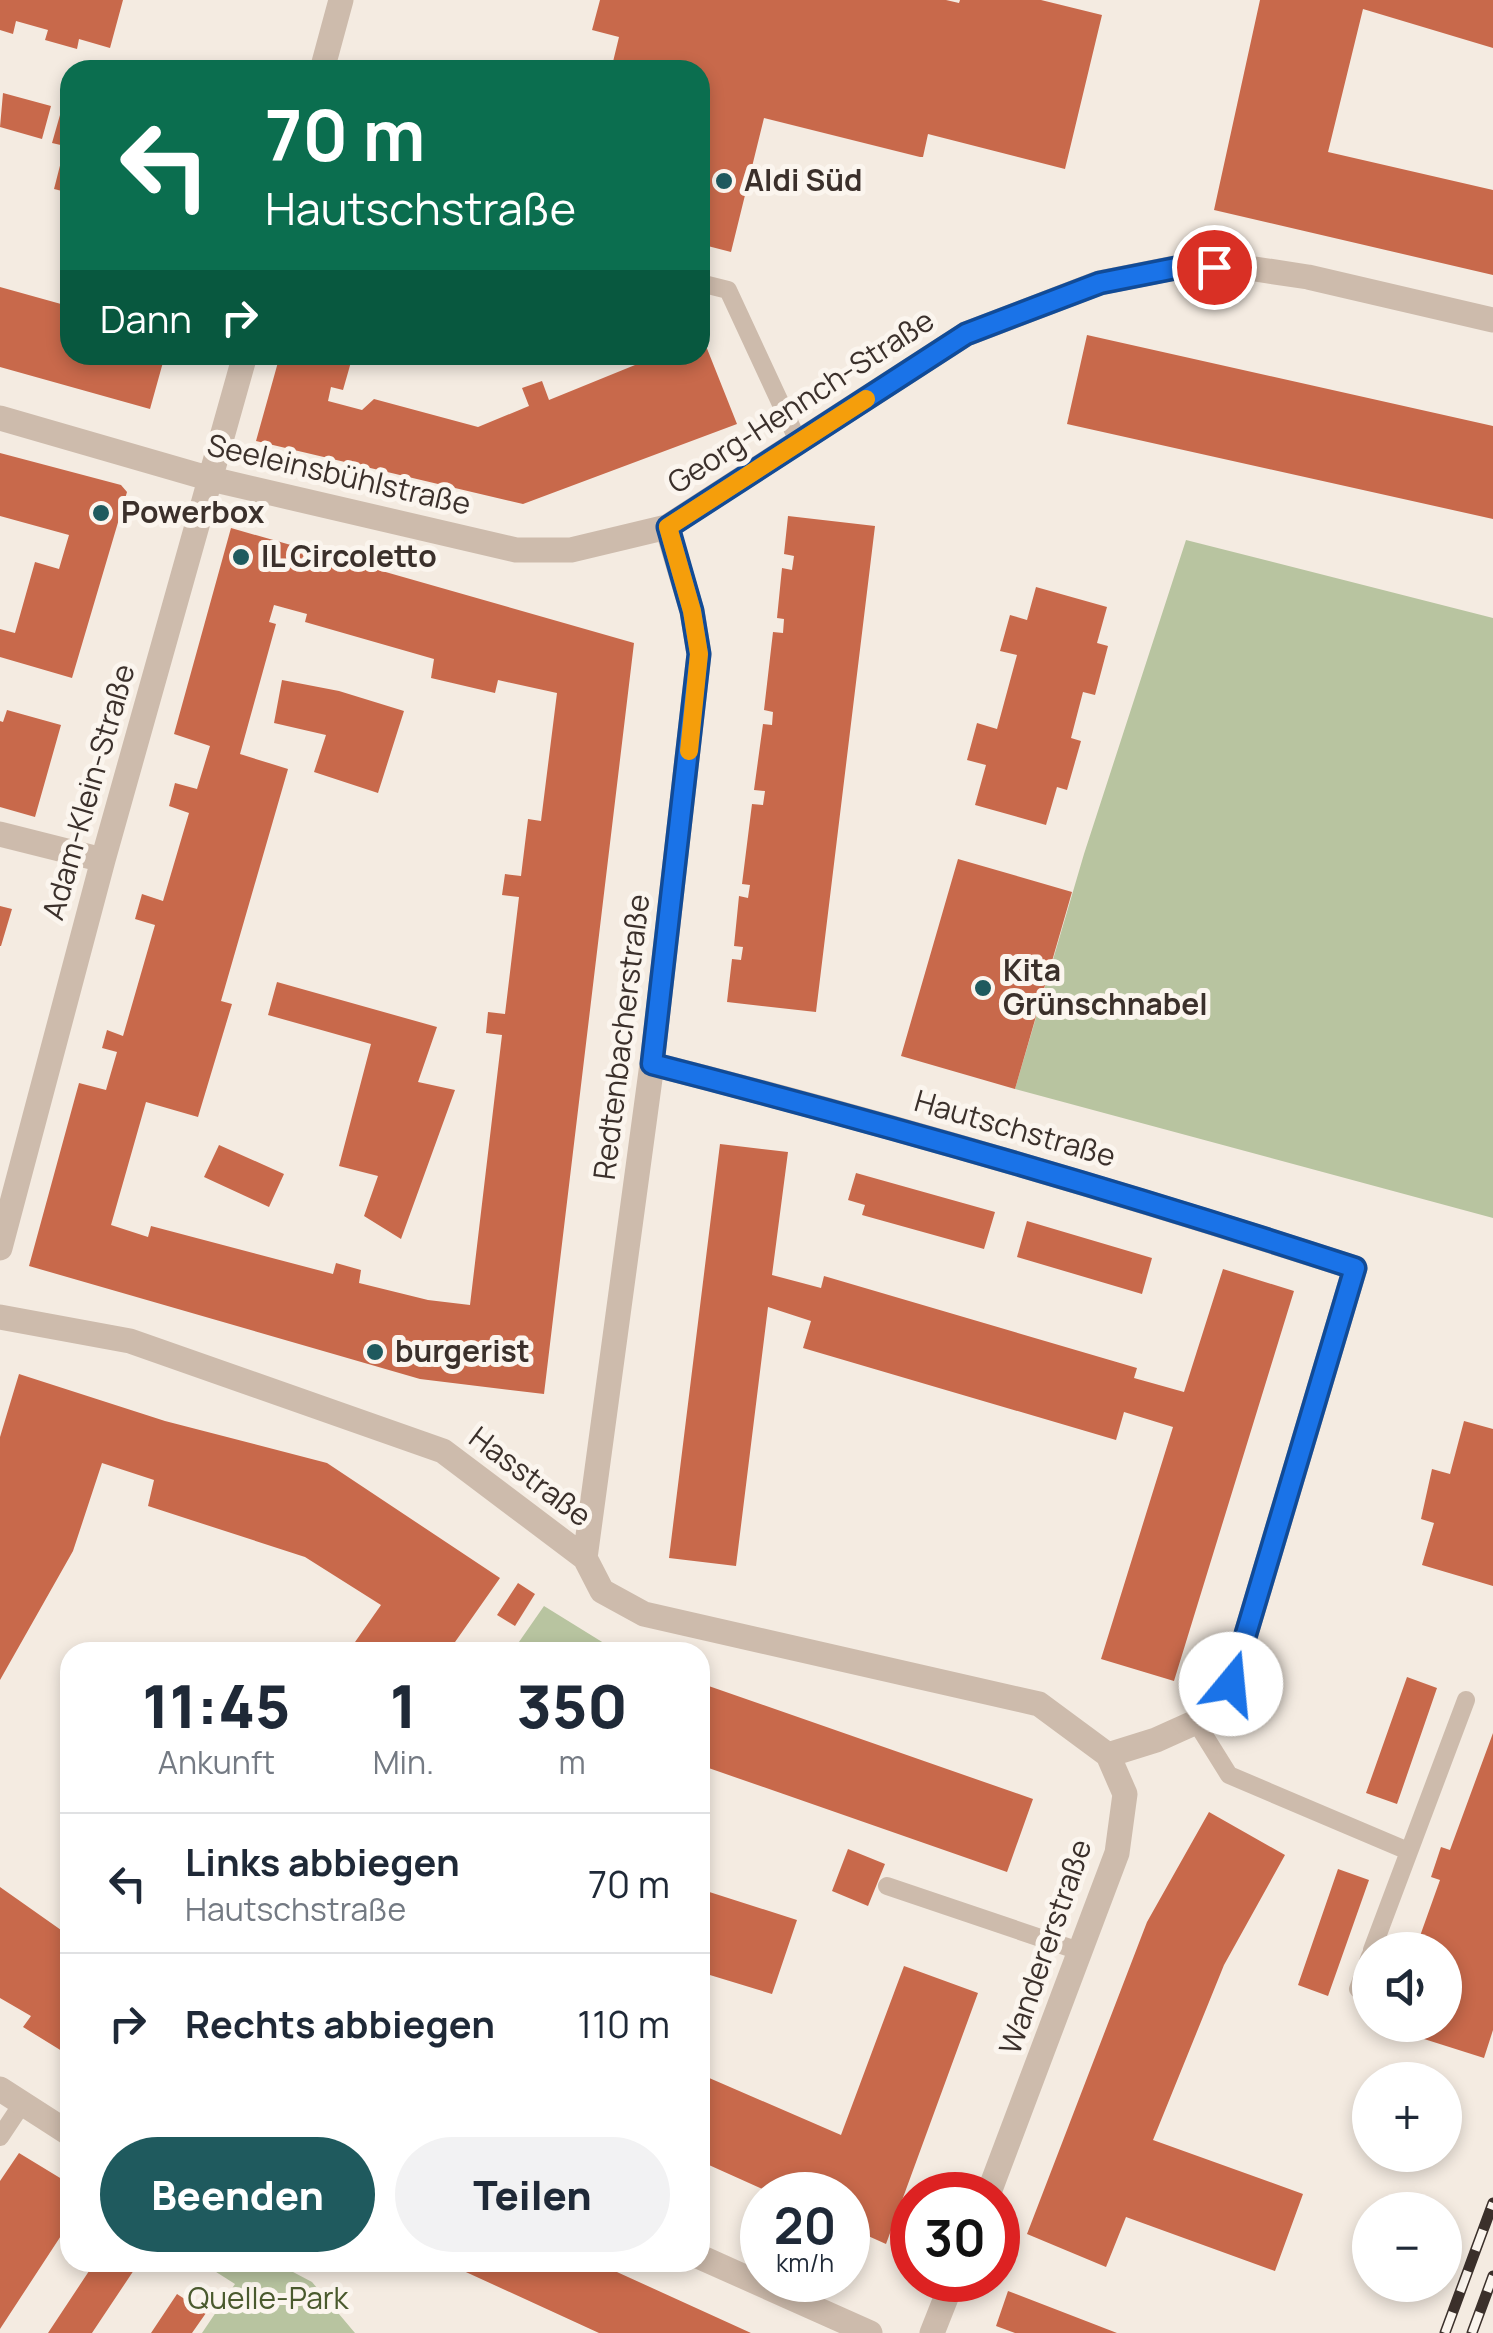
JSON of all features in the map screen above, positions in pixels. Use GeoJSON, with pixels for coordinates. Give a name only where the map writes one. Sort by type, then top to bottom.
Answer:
{"type":"FeatureCollection","features":[{"type":"Feature","properties":{"kind":"street"},"geometry":{"type":"LineString","coordinates":[[325,60],[341,0]]}},
{"type":"Feature","properties":{"kind":"street","name":"Georg-Hennch-Straße"},"geometry":{"type":"LineString","coordinates":[[668,527],[966,334],[1100,283],[1186,266],[1242,268],[1308,277],[1493,320]]}},
{"type":"Feature","properties":{"kind":"street","name":"Adam-Klein-Straße"},"geometry":{"type":"LineString","coordinates":[[0,1248],[103,860],[242,365]]}},
{"type":"Feature","properties":{"kind":"street","name":"Seeleinsbühlstraße"},"geometry":{"type":"LineString","coordinates":[[0,418],[211,480],[516,550],[571,550],[668,527]]}},
{"type":"Feature","properties":{"kind":"street","name":"Redtenbacherstraße"},"geometry":{"type":"LineString","coordinates":[[585,1558],[652,1064],[699,654],[692,611],[668,527]]}},
{"type":"Feature","properties":{"kind":"street"},"geometry":{"type":"LineString","coordinates":[[0,834],[103,860]]}},
{"type":"Feature","properties":{"kind":"street","name":"Hautschstraße"},"geometry":{"type":"LineString","coordinates":[[652,1064],[848,1114],[1355,1268],[1231,1684],[1196,1722]]}},
{"type":"Feature","properties":{"kind":"street","name":"Hasstraße"},"geometry":{"type":"LineString","coordinates":[[0,1317],[130,1341],[443,1451],[585,1558],[602,1592],[644,1614],[1038,1704],[1108,1754]]}},
{"type":"Feature","properties":{"kind":"street"},"geometry":{"type":"LineString","coordinates":[[1108,1754],[1156,1740],[1196,1722]]}},
{"type":"Feature","properties":{"kind":"street","name":"Wandererstraße"},"geometry":{"type":"LineString","coordinates":[[997,2172],[1117,1853],[1125,1794],[1108,1754]]}},
{"type":"Feature","properties":{"kind":"street"},"geometry":{"type":"LineString","coordinates":[[0,2089],[60,2128]]}},
{"type":"Feature","properties":{"kind":"street"},"geometry":{"type":"LineString","coordinates":[[710,2261],[870,2333]]}},
{"type":"Feature","properties":{"kind":"street"},"geometry":{"type":"LineString","coordinates":[[932,2333],[944,2302]]}},
{"type":"Feature","properties":{"kind":"lane"},"geometry":{"type":"LineString","coordinates":[[710,286],[728,290],[800,443]]}},
{"type":"Feature","properties":{"kind":"lane"},"geometry":{"type":"LineString","coordinates":[[1379,1932],[1466,1700]]}},
{"type":"Feature","properties":{"kind":"lane"},"geometry":{"type":"LineString","coordinates":[[1196,1722],[1229,1775],[1408,1851]]}},
{"type":"Feature","properties":{"kind":"lane"},"geometry":{"type":"LineString","coordinates":[[888,1886],[1082,1952]]}},
{"type":"Feature","properties":{"kind":"lane"},"geometry":{"type":"LineString","coordinates":[[0,2137],[22,2104]]}},
{"type":"Feature","properties":{"kind":"green space"},"geometry":{"type":"Polygon","coordinates":[[[1186,540],[1493,618],[1493,1218],[1015,1089],[1084,854],[1186,540]]]}},
{"type":"Feature","properties":{"kind":"green space"},"geometry":{"type":"Polygon","coordinates":[[[544,1606],[602,1642],[519,1642],[544,1606]]]}},
{"type":"Feature","properties":{"kind":"green space","name":"Quelle-Park"},"geometry":{"type":"Polygon","coordinates":[[[216,2272],[293,2272],[312,2282],[355,2333],[202,2333],[235,2284],[216,2272]]]}},
{"type":"Feature","properties":{"kind":"building"},"geometry":{"type":"Polygon","coordinates":[[[0,0],[123,0],[110,48],[79,39],[77,49],[45,40],[48,30],[16,21],[13,34],[0,30],[0,0]]]}},
{"type":"Feature","properties":{"kind":"building"},"geometry":{"type":"Polygon","coordinates":[[[600,0],[1041,0],[1102,15],[1065,169],[928,134],[920,157],[764,118],[731,252],[710,247],[710,60],[613,60],[619,37],[592,30],[600,0]]]}},
{"type":"Feature","properties":{"kind":"building"},"geometry":{"type":"Polygon","coordinates":[[[1260,0],[1493,0],[1493,48],[1363,9],[1328,152],[1493,190],[1493,275],[1214,210],[1260,0]]]}},
{"type":"Feature","properties":{"kind":"building"},"geometry":{"type":"Polygon","coordinates":[[[3,93],[51,106],[42,139],[0,127],[3,93]]]}},
{"type":"Feature","properties":{"kind":"building"},"geometry":{"type":"Polygon","coordinates":[[[60,115],[60,145],[52,143],[60,115]]]}},
{"type":"Feature","properties":{"kind":"building"},"geometry":{"type":"Polygon","coordinates":[[[60,166],[60,190],[54,189],[60,166]]]}},
{"type":"Feature","properties":{"kind":"building"},"geometry":{"type":"Polygon","coordinates":[[[0,287],[60,304],[60,365],[162,365],[150,409],[0,367],[0,287]]]}},
{"type":"Feature","properties":{"kind":"building"},"geometry":{"type":"Polygon","coordinates":[[[1087,335],[1493,426],[1493,519],[1067,424],[1087,335]]]}},
{"type":"Feature","properties":{"kind":"building"},"geometry":{"type":"Polygon","coordinates":[[[710,356],[737,424],[523,504],[256,441],[277,365],[350,365],[343,390],[331,387],[328,401],[362,410],[374,399],[478,427],[529,406],[522,388],[542,381],[549,400],[635,365],[710,365],[710,356]]]}},
{"type":"Feature","properties":{"kind":"building"},"geometry":{"type":"Polygon","coordinates":[[[0,453],[121,485],[127,492],[72,678],[0,657],[0,629],[15,633],[35,562],[59,569],[69,535],[0,516],[0,453]]]}},
{"type":"Feature","properties":{"kind":"building"},"geometry":{"type":"Polygon","coordinates":[[[788,516],[875,526],[816,1012],[727,1002],[732,959],[741,960],[743,947],[734,946],[739,896],[748,898],[750,885],[742,884],[752,804],[763,805],[765,791],[754,790],[763,724],[772,725],[773,712],[764,710],[773,632],[783,633],[784,619],[777,618],[782,568],[792,570],[794,556],[784,554],[788,516]]]}},
{"type":"Feature","properties":{"kind":"building"},"geometry":{"type":"Polygon","coordinates":[[[231,528],[634,643],[544,1394],[420,1379],[29,1266],[79,1083],[106,1090],[117,1052],[102,1048],[107,1030],[123,1036],[155,925],[135,919],[142,894],[163,901],[189,813],[169,806],[175,783],[197,789],[210,746],[174,734],[231,528]],[[274,605],[269,622],[276,624],[240,754],[288,769],[221,1001],[232,1004],[198,1117],[146,1102],[111,1225],[148,1237],[151,1226],[333,1274],[336,1263],[361,1270],[359,1283],[428,1300],[470,1305],[502,1035],[486,1033],[488,1012],[505,1014],[519,897],[502,895],[505,874],[521,876],[528,819],[541,821],[557,693],[498,680],[495,693],[431,678],[434,659],[305,622],[307,614],[274,605]]]}},
{"type":"Feature","properties":{"kind":"building"},"geometry":{"type":"Polygon","coordinates":[[[1036,587],[1107,607],[1097,643],[1108,646],[1095,695],[1083,692],[1071,738],[1081,741],[1067,790],[1057,787],[1046,825],[975,805],[986,765],[967,760],[977,723],[997,729],[1017,655],[1000,651],[1010,615],[1027,620],[1036,587]]]}},
{"type":"Feature","properties":{"kind":"building"},"geometry":{"type":"Polygon","coordinates":[[[282,680],[339,691],[404,711],[378,793],[314,772],[326,735],[274,723],[282,680]]]}},
{"type":"Feature","properties":{"kind":"building"},"geometry":{"type":"Polygon","coordinates":[[[7,710],[61,725],[35,817],[0,807],[0,721],[3,722],[7,710]]]}},
{"type":"Feature","properties":{"kind":"building"},"geometry":{"type":"Polygon","coordinates":[[[958,859],[1072,892],[1015,1089],[901,1056],[958,859]]]}},
{"type":"Feature","properties":{"kind":"building"},"geometry":{"type":"Polygon","coordinates":[[[0,906],[12,909],[1,946],[0,946],[0,906]]]}},
{"type":"Feature","properties":{"kind":"building"},"geometry":{"type":"Polygon","coordinates":[[[277,982],[437,1027],[418,1082],[455,1090],[401,1239],[364,1216],[378,1176],[339,1166],[371,1044],[268,1015],[277,982]]]}},
{"type":"Feature","properties":{"kind":"building"},"geometry":{"type":"Polygon","coordinates":[[[720,1144],[788,1152],[772,1275],[821,1288],[824,1276],[1137,1368],[1134,1378],[1184,1392],[1223,1269],[1294,1291],[1174,1681],[1101,1659],[1173,1427],[1124,1412],[1116,1440],[803,1348],[811,1321],[768,1307],[736,1566],[669,1558],[720,1144]]]}},
{"type":"Feature","properties":{"kind":"building"},"geometry":{"type":"Polygon","coordinates":[[[219,1145],[284,1174],[269,1207],[204,1177],[219,1145]]]}},
{"type":"Feature","properties":{"kind":"building"},"geometry":{"type":"Polygon","coordinates":[[[856,1173],[995,1212],[984,1249],[862,1215],[865,1205],[848,1200],[856,1173]]]}},
{"type":"Feature","properties":{"kind":"building"},"geometry":{"type":"Polygon","coordinates":[[[1027,1221],[1152,1258],[1142,1294],[1017,1257],[1027,1221]]]}},
{"type":"Feature","properties":{"kind":"building"},"geometry":{"type":"Polygon","coordinates":[[[19,1374],[165,1421],[327,1463],[500,1578],[455,1642],[355,1642],[381,1605],[305,1557],[148,1506],[154,1480],[102,1463],[73,1551],[0,1680],[0,1437],[19,1374]]]}},
{"type":"Feature","properties":{"kind":"building"},"geometry":{"type":"Polygon","coordinates":[[[1464,1421],[1493,1429],[1493,1586],[1422,1565],[1434,1523],[1421,1519],[1432,1469],[1450,1474],[1464,1421]]]}},
{"type":"Feature","properties":{"kind":"building"},"geometry":{"type":"Polygon","coordinates":[[[518,1583],[535,1594],[515,1626],[497,1615],[518,1583]]]}},
{"type":"Feature","properties":{"kind":"building"},"geometry":{"type":"Polygon","coordinates":[[[1407,1677],[1437,1688],[1397,1804],[1366,1793],[1407,1677]]]}},
{"type":"Feature","properties":{"kind":"building"},"geometry":{"type":"Polygon","coordinates":[[[710,1686],[1033,1799],[1007,1872],[710,1768],[710,1686]]]}},
{"type":"Feature","properties":{"kind":"building"},"geometry":{"type":"Polygon","coordinates":[[[1493,1733],[1493,2030],[1484,2058],[1434,2042],[1462,2042],[1462,1932],[1421,1932],[1440,1880],[1431,1877],[1441,1847],[1450,1850],[1493,1733]]]}},
{"type":"Feature","properties":{"kind":"building"},"geometry":{"type":"Polygon","coordinates":[[[1209,1812],[1285,1855],[1224,1965],[1153,2140],[1303,2194],[1275,2271],[1126,2217],[1106,2267],[1027,2234],[1147,1922],[1209,1812]]]}},
{"type":"Feature","properties":{"kind":"building"},"geometry":{"type":"Polygon","coordinates":[[[848,1849],[885,1864],[868,1906],[832,1891],[848,1849]]]}},
{"type":"Feature","properties":{"kind":"building"},"geometry":{"type":"Polygon","coordinates":[[[1338,1869],[1369,1880],[1328,1996],[1298,1985],[1338,1869]]]}},
{"type":"Feature","properties":{"kind":"building"},"geometry":{"type":"Polygon","coordinates":[[[0,1887],[60,1929],[60,2050],[23,2027],[31,2016],[0,1998],[0,1887]]]}},
{"type":"Feature","properties":{"kind":"building"},"geometry":{"type":"Polygon","coordinates":[[[710,1892],[797,1920],[772,1994],[710,1975],[710,1892]]]}},
{"type":"Feature","properties":{"kind":"building"},"geometry":{"type":"Polygon","coordinates":[[[904,1966],[978,1993],[912,2172],[890,2172],[890,2233],[886,2244],[870,2237],[870,2172],[740,2172],[740,2179],[710,2165],[710,2078],[841,2135],[904,1966]]]}},
{"type":"Feature","properties":{"kind":"building"},"geometry":{"type":"Polygon","coordinates":[[[19,2153],[60,2178],[60,2237],[0,2329],[0,2181],[19,2153]]]}},
{"type":"Feature","properties":{"kind":"building"},"geometry":{"type":"Polygon","coordinates":[[[88,2272],[133,2272],[92,2333],[48,2333],[88,2272]]]}},
{"type":"Feature","properties":{"kind":"building"},"geometry":{"type":"Polygon","coordinates":[[[466,2272],[617,2272],[751,2333],[599,2333],[466,2272]]]}},
{"type":"Feature","properties":{"kind":"building"},"geometry":{"type":"Polygon","coordinates":[[[177,2294],[206,2313],[192,2333],[151,2333],[177,2294]]]}},
{"type":"Feature","properties":{"kind":"building"},"geometry":{"type":"Polygon","coordinates":[[[1020,2296],[1117,2333],[1015,2333],[996,2326],[1004,2302],[1020,2302],[1020,2296]]]}},
{"type":"Feature","properties":{"kind":"railway"},"geometry":{"type":"LineString","coordinates":[[1445,2333],[1493,2203]]}},
{"type":"Feature","properties":{"kind":"railway"},"geometry":{"type":"LineString","coordinates":[[1472,2333],[1493,2276]]}},
{"type":"Feature","properties":{"kind":"slow traffic"},"geometry":{"type":"LineString","coordinates":[[689,751],[699,654],[692,611],[668,527],[866,399]]}},
{"type":"Feature","properties":{"kind":"place","name":"Aldi Süd"},"geometry":{"type":"Point","coordinates":[724,181]}},
{"type":"Feature","properties":{"kind":"place","name":"Powerbox"},"geometry":{"type":"Point","coordinates":[101,513]}},
{"type":"Feature","properties":{"kind":"place","name":"IL Circoletto"},"geometry":{"type":"Point","coordinates":[241,557]}},
{"type":"Feature","properties":{"kind":"place","name":"Kita Grünschnabel"},"geometry":{"type":"Point","coordinates":[983,988]}},
{"type":"Feature","properties":{"kind":"place","name":"burgerist"},"geometry":{"type":"Point","coordinates":[375,1352]}},
{"type":"Feature","properties":{"kind":"route"},"geometry":{"type":"LineString","coordinates":[[1214,267],[1186,266],[1100,283],[966,334],[668,527],[692,611],[699,654],[652,1064],[848,1114],[1355,1268],[1231,1684]]}}]}
